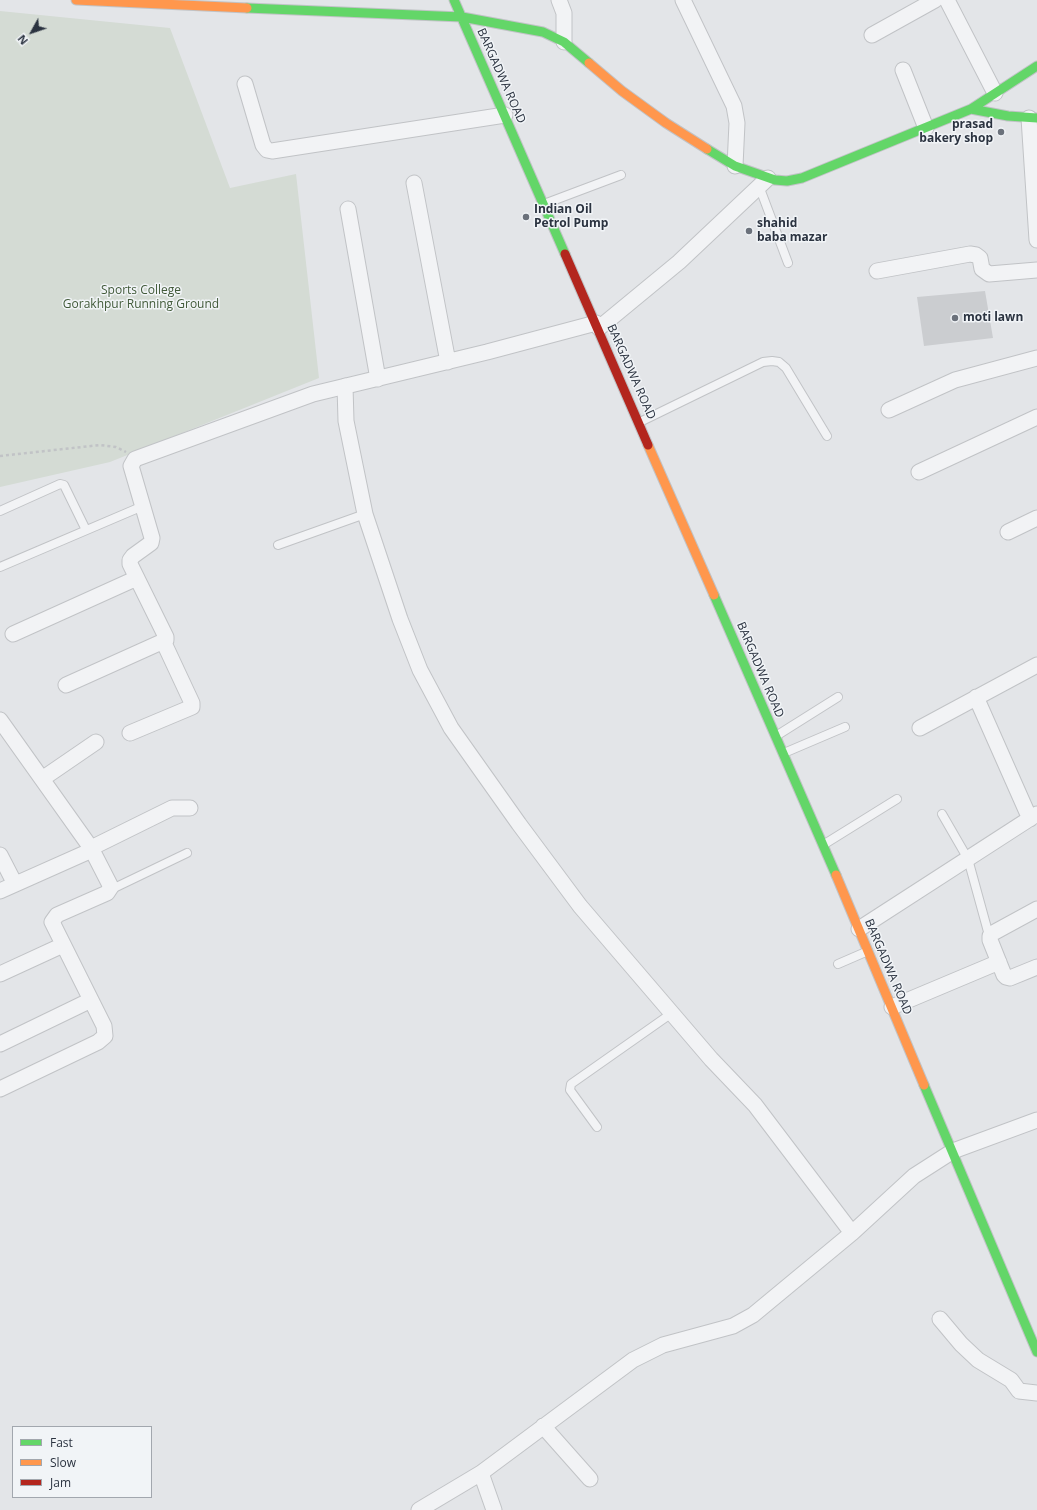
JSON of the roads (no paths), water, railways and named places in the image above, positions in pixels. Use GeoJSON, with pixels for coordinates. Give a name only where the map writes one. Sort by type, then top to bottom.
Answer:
{"type":"FeatureCollection","features":[{"type":"Feature","properties":{"kind":"main road"},"geometry":{"type":"LineString","coordinates":[[76,0],[462,17],[543,32],[564,42],[622,91],[666,123],[764,182],[787,181],[802,178],[971,109],[1037,66]]}},
{"type":"Feature","properties":{"kind":"main road","name":"BARGADWA ROAD"},"geometry":{"type":"LineString","coordinates":[[454,0],[598,325],[824,845],[1037,1352]]}},
{"type":"Feature","properties":{"kind":"main road"},"geometry":{"type":"LineString","coordinates":[[971,109],[1008,116],[1033,118]]}},
{"type":"Feature","properties":{"kind":"street"},"geometry":{"type":"LineString","coordinates":[[684,0],[734,106],[738,123],[736,166]]}},
{"type":"Feature","properties":{"kind":"street"},"geometry":{"type":"LineString","coordinates":[[872,35],[935,0]]}},
{"type":"Feature","properties":{"kind":"street"},"geometry":{"type":"LineString","coordinates":[[947,0],[995,93]]}},
{"type":"Feature","properties":{"kind":"street"},"geometry":{"type":"LineString","coordinates":[[562,13],[564,42]]}},
{"type":"Feature","properties":{"kind":"street"},"geometry":{"type":"LineString","coordinates":[[903,70],[926,128]]}},
{"type":"Feature","properties":{"kind":"street"},"geometry":{"type":"LineString","coordinates":[[245,84],[263,145],[267,150],[272,151],[505,116]]}},
{"type":"Feature","properties":{"kind":"street"},"geometry":{"type":"LineString","coordinates":[[1033,118],[1037,240]]}},
{"type":"Feature","properties":{"kind":"street"},"geometry":{"type":"LineString","coordinates":[[130,733],[192,707],[192,703],[164,643],[166,637],[130,564],[130,560],[151,543],[143,506],[131,466],[135,459],[303,397],[598,325],[680,262],[764,182]]}},
{"type":"Feature","properties":{"kind":"street"},"geometry":{"type":"LineString","coordinates":[[414,183],[448,362]]}},
{"type":"Feature","properties":{"kind":"street"},"geometry":{"type":"LineString","coordinates":[[348,209],[378,379]]}},
{"type":"Feature","properties":{"kind":"street"},"geometry":{"type":"LineString","coordinates":[[877,271],[970,254],[976,254],[980,258],[982,269],[988,274],[1037,270]]}},
{"type":"Feature","properties":{"kind":"street"},"geometry":{"type":"LineString","coordinates":[[889,410],[955,380],[1037,358]]}},
{"type":"Feature","properties":{"kind":"street"},"geometry":{"type":"LineString","coordinates":[[345,386],[346,421],[365,514],[400,619],[420,670],[451,728],[496,792],[576,900],[711,1059],[755,1105],[852,1233]]}},
{"type":"Feature","properties":{"kind":"street"},"geometry":{"type":"LineString","coordinates":[[919,472],[1037,417]]}},
{"type":"Feature","properties":{"kind":"street"},"geometry":{"type":"LineString","coordinates":[[1008,532],[1037,518]]}},
{"type":"Feature","properties":{"kind":"street"},"geometry":{"type":"LineString","coordinates":[[13,634],[137,578]]}},
{"type":"Feature","properties":{"kind":"street"},"geometry":{"type":"LineString","coordinates":[[66,685],[164,643]]}},
{"type":"Feature","properties":{"kind":"street"},"geometry":{"type":"LineString","coordinates":[[920,728],[1037,664]]}},
{"type":"Feature","properties":{"kind":"street"},"geometry":{"type":"LineString","coordinates":[[859,929],[1034,817],[976,698]]}},
{"type":"Feature","properties":{"kind":"street"},"geometry":{"type":"LineString","coordinates":[[0,720],[91,849],[110,883],[110,890],[54,917],[52,920],[53,926],[106,1031],[102,1040],[0,1089]]}},
{"type":"Feature","properties":{"kind":"street"},"geometry":{"type":"LineString","coordinates":[[42,780],[96,742]]}},
{"type":"Feature","properties":{"kind":"street"},"geometry":{"type":"LineString","coordinates":[[0,891],[91,849],[172,808],[190,808]]}},
{"type":"Feature","properties":{"kind":"street"},"geometry":{"type":"LineString","coordinates":[[0,855],[15,884]]}},
{"type":"Feature","properties":{"kind":"street"},"geometry":{"type":"LineString","coordinates":[[1037,909],[990,936],[990,940],[1006,978],[1010,978],[1037,966]]}},
{"type":"Feature","properties":{"kind":"street"},"geometry":{"type":"LineString","coordinates":[[0,974],[63,945]]}},
{"type":"Feature","properties":{"kind":"street"},"geometry":{"type":"LineString","coordinates":[[892,1007],[999,962]]}},
{"type":"Feature","properties":{"kind":"street"},"geometry":{"type":"LineString","coordinates":[[0,1044],[91,1000]]}},
{"type":"Feature","properties":{"kind":"street"},"geometry":{"type":"LineString","coordinates":[[419,1510],[481,1472],[646,1352],[677,1340],[733,1326],[745,1320],[852,1233],[906,1181],[953,1152],[1037,1120]]}},
{"type":"Feature","properties":{"kind":"street"},"geometry":{"type":"LineString","coordinates":[[940,1319],[961,1344],[978,1360],[1011,1380],[1019,1391],[1037,1393]]}},
{"type":"Feature","properties":{"kind":"street"},"geometry":{"type":"LineString","coordinates":[[543,1426],[590,1479]]}},
{"type":"Feature","properties":{"kind":"street"},"geometry":{"type":"LineString","coordinates":[[481,1472],[494,1510]]}},
{"type":"Feature","properties":{"kind":"lane"},"geometry":{"type":"LineString","coordinates":[[544,204],[621,175]]}},
{"type":"Feature","properties":{"kind":"lane"},"geometry":{"type":"LineString","coordinates":[[764,182],[788,263]]}},
{"type":"Feature","properties":{"kind":"lane"},"geometry":{"type":"LineString","coordinates":[[640,422],[763,362],[772,361],[780,362],[786,368],[826,436]]}},
{"type":"Feature","properties":{"kind":"lane"},"geometry":{"type":"LineString","coordinates":[[0,511],[60,484],[64,485],[86,530]]}},
{"type":"Feature","properties":{"kind":"lane"},"geometry":{"type":"LineString","coordinates":[[0,567],[143,506]]}},
{"type":"Feature","properties":{"kind":"lane"},"geometry":{"type":"LineString","coordinates":[[278,545],[365,514]]}},
{"type":"Feature","properties":{"kind":"lane"},"geometry":{"type":"LineString","coordinates":[[776,736],[838,697]]}},
{"type":"Feature","properties":{"kind":"lane"},"geometry":{"type":"LineString","coordinates":[[784,753],[845,727]]}},
{"type":"Feature","properties":{"kind":"lane"},"geometry":{"type":"LineString","coordinates":[[824,845],[897,798]]}},
{"type":"Feature","properties":{"kind":"lane"},"geometry":{"type":"LineString","coordinates":[[942,814],[968,859],[990,940]]}},
{"type":"Feature","properties":{"kind":"lane"},"geometry":{"type":"LineString","coordinates":[[110,890],[187,853]]}},
{"type":"Feature","properties":{"kind":"lane"},"geometry":{"type":"LineString","coordinates":[[838,964],[868,951]]}},
{"type":"Feature","properties":{"kind":"lane"},"geometry":{"type":"LineString","coordinates":[[597,1127],[570,1090],[571,1084],[672,1013]]}},
{"type":"Feature","properties":{"kind":"place","name":"prasad bakery shop"},"geometry":{"type":"Point","coordinates":[1001,132]}},
{"type":"Feature","properties":{"kind":"place","name":"Indian Oil Petrol Pump"},"geometry":{"type":"Point","coordinates":[526,217]}},
{"type":"Feature","properties":{"kind":"place","name":"shahid baba mazar"},"geometry":{"type":"Point","coordinates":[749,231]}},
{"type":"Feature","properties":{"kind":"place","name":"moti lawn"},"geometry":{"type":"Point","coordinates":[955,318]}},
{"type":"Feature","properties":{"kind":"park label","name":"Sports College Gorakhpur Running Ground"},"geometry":{"type":"Point","coordinates":[141,298]}}]}
